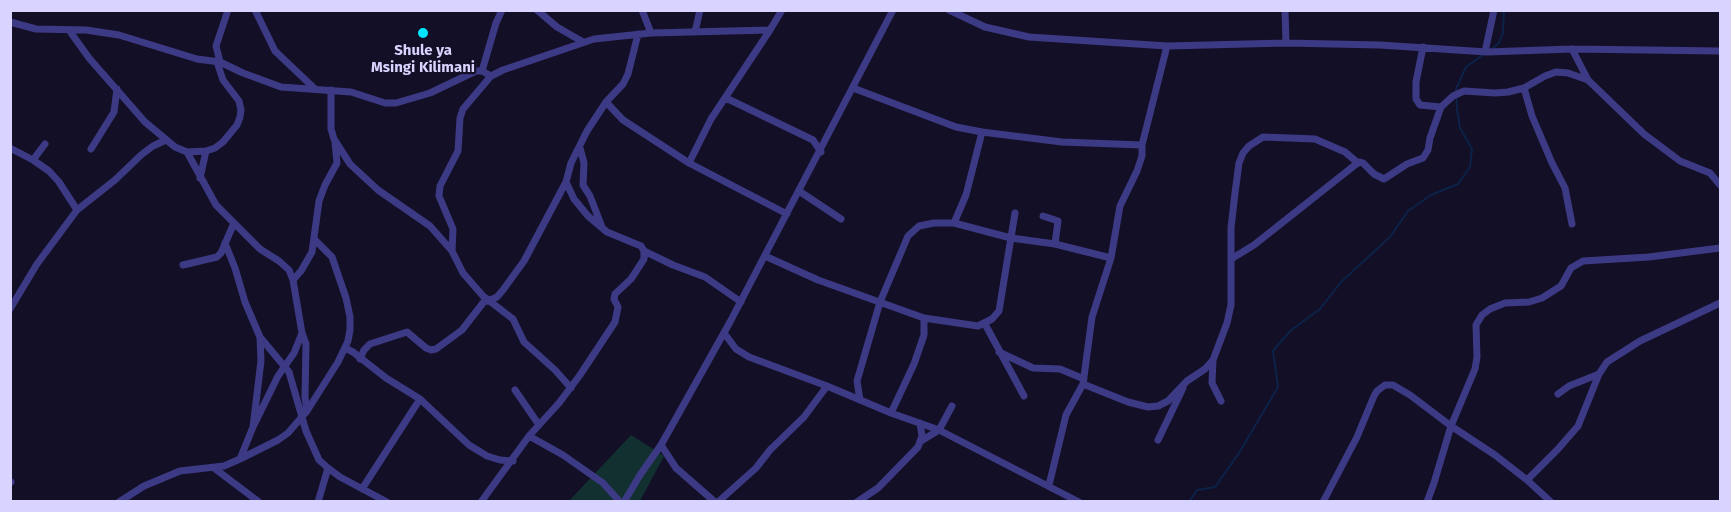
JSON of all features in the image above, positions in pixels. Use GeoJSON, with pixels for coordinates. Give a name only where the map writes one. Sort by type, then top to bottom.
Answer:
{"type":"FeatureCollection","features":[{"type":"Feature","properties":{"kind":"street"},"geometry":{"type":"LineString","coordinates":[[69,30],[89,58],[146,122],[166,140],[174,147],[187,152],[206,152],[223,142],[237,125],[241,110],[238,101],[224,80],[218,62],[216,46],[228,10]]}},
{"type":"Feature","properties":{"kind":"street"},"geometry":{"type":"LineString","coordinates":[[255,10],[274,51],[314,88]]}},
{"type":"Feature","properties":{"kind":"street"},"geometry":{"type":"LineString","coordinates":[[482,71],[502,10]]}},
{"type":"Feature","properties":{"kind":"street"},"geometry":{"type":"LineString","coordinates":[[537,10],[557,27],[584,42]]}},
{"type":"Feature","properties":{"kind":"street"},"geometry":{"type":"LineString","coordinates":[[695,32],[700,10]]}},
{"type":"Feature","properties":{"kind":"street"},"geometry":{"type":"LineString","coordinates":[[689,163],[711,119],[782,10]]}},
{"type":"Feature","properties":{"kind":"street"},"geometry":{"type":"LineString","coordinates":[[529,436],[603,483],[622,501],[662,445],[724,333],[821,152],[893,10]]}},
{"type":"Feature","properties":{"kind":"street"},"geometry":{"type":"LineString","coordinates":[[949,10],[985,27],[1029,37],[1167,46],[1286,43],[1423,47],[1483,52],[1572,49],[1720,51]]}},
{"type":"Feature","properties":{"kind":"street"},"geometry":{"type":"LineString","coordinates":[[964,18],[972,10]]}},
{"type":"Feature","properties":{"kind":"street"},"geometry":{"type":"LineString","coordinates":[[1285,10],[1286,43]]}},
{"type":"Feature","properties":{"kind":"street"},"geometry":{"type":"LineString","coordinates":[[1483,52],[1494,10]]}},
{"type":"Feature","properties":{"kind":"street"},"geometry":{"type":"LineString","coordinates":[[642,11],[651,33]]}},
{"type":"Feature","properties":{"kind":"street"},"geometry":{"type":"LineString","coordinates":[[10,22],[36,29],[119,35],[218,62],[243,74],[281,87],[314,88],[360,94],[385,103],[396,103],[430,93],[469,74],[482,71],[490,76]]}},
{"type":"Feature","properties":{"kind":"street"},"geometry":{"type":"LineString","coordinates":[[452,251],[453,229],[439,196],[440,186],[458,151],[460,118],[463,109],[490,76],[503,69],[554,54],[584,42],[651,33],[770,30]]}},
{"type":"Feature","properties":{"kind":"street"},"geometry":{"type":"LineString","coordinates":[[360,359],[369,344],[407,332],[426,348],[436,349],[462,330],[487,300],[497,297],[503,290],[524,261],[566,182],[571,163],[606,102],[623,84],[628,74],[638,34]]}},
{"type":"Feature","properties":{"kind":"street"},"geometry":{"type":"LineString","coordinates":[[1049,485],[1066,415],[1083,382],[1092,317],[1111,258],[1119,206],[1142,156],[1142,145],[1167,46]]}},
{"type":"Feature","properties":{"kind":"street"},"geometry":{"type":"LineString","coordinates":[[1423,47],[1416,82],[1416,99],[1420,105],[1441,107]]}},
{"type":"Feature","properties":{"kind":"street"},"geometry":{"type":"LineString","coordinates":[[1572,49],[1588,80],[1644,134],[1680,160],[1710,173],[1720,185]]}},
{"type":"Feature","properties":{"kind":"street"},"geometry":{"type":"LineString","coordinates":[[1221,401],[1212,383],[1213,360],[1227,323],[1232,284],[1231,228],[1235,193],[1239,163],[1249,146],[1263,137],[1315,139],[1345,152],[1384,179],[1423,158],[1428,150],[1441,107],[1453,96],[1464,91],[1501,93],[1524,88],[1556,72],[1568,73],[1588,80]]}},
{"type":"Feature","properties":{"kind":"street"},"geometry":{"type":"LineString","coordinates":[[91,149],[112,117],[117,102],[117,88]]}},
{"type":"Feature","properties":{"kind":"street"},"geometry":{"type":"LineString","coordinates":[[852,88],[956,127],[1062,142],[1142,145]]}},
{"type":"Feature","properties":{"kind":"street"},"geometry":{"type":"LineString","coordinates":[[1524,88],[1532,116],[1565,188],[1572,224]]}},
{"type":"Feature","properties":{"kind":"street"},"geometry":{"type":"LineString","coordinates":[[293,280],[312,252],[319,201],[337,163],[330,123],[331,90]]}},
{"type":"Feature","properties":{"kind":"street"},"geometry":{"type":"LineString","coordinates":[[726,98],[815,141],[821,152]]}},
{"type":"Feature","properties":{"kind":"street"},"geometry":{"type":"LineString","coordinates":[[606,102],[622,120],[689,163],[787,214]]}},
{"type":"Feature","properties":{"kind":"street"},"geometry":{"type":"LineString","coordinates":[[954,223],[966,195],[982,132]]}},
{"type":"Feature","properties":{"kind":"street"},"geometry":{"type":"LineString","coordinates":[[334,139],[350,164],[364,179],[430,226],[452,251],[464,273],[487,300],[513,319],[524,342],[571,387]]}},
{"type":"Feature","properties":{"kind":"street"},"geometry":{"type":"LineString","coordinates":[[10,309],[37,264],[77,210],[115,180],[141,155],[166,140]]}},
{"type":"Feature","properties":{"kind":"street"},"geometry":{"type":"LineString","coordinates":[[33,160],[45,144]]}},
{"type":"Feature","properties":{"kind":"street"},"geometry":{"type":"LineString","coordinates":[[10,148],[49,171],[77,210]]}},
{"type":"Feature","properties":{"kind":"street"},"geometry":{"type":"LineString","coordinates":[[580,148],[584,163],[583,185],[590,196],[602,229]]}},
{"type":"Feature","properties":{"kind":"street"},"geometry":{"type":"LineString","coordinates":[[187,152],[216,205],[260,249],[289,270],[306,344],[307,411]]}},
{"type":"Feature","properties":{"kind":"street"},"geometry":{"type":"LineString","coordinates":[[200,179],[206,152]]}},
{"type":"Feature","properties":{"kind":"street"},"geometry":{"type":"LineString","coordinates":[[1232,259],[1254,245],[1358,163]]}},
{"type":"Feature","properties":{"kind":"street"},"geometry":{"type":"LineString","coordinates":[[566,182],[574,199],[602,229],[612,235],[635,242],[644,251],[705,277],[741,302]]}},
{"type":"Feature","properties":{"kind":"street"},"geometry":{"type":"LineString","coordinates":[[799,191],[841,219]]}},
{"type":"Feature","properties":{"kind":"street"},"geometry":{"type":"LineString","coordinates":[[765,256],[818,280],[924,318],[978,326],[985,324],[999,311],[1015,213]]}},
{"type":"Feature","properties":{"kind":"street"},"geometry":{"type":"LineString","coordinates":[[1043,216],[1058,221],[1055,243]]}},
{"type":"Feature","properties":{"kind":"street"},"geometry":{"type":"LineString","coordinates":[[183,265],[215,258],[221,253],[234,223]]}},
{"type":"Feature","properties":{"kind":"street"},"geometry":{"type":"LineString","coordinates":[[860,400],[857,381],[880,302],[910,233],[919,226],[954,223],[1011,238],[1055,243],[1111,258]]}},
{"type":"Feature","properties":{"kind":"street"},"geometry":{"type":"LineString","coordinates":[[119,501],[144,486],[180,471],[224,466],[240,459],[288,433],[307,411],[345,348],[350,324],[346,298],[332,257],[314,239]]}},
{"type":"Feature","properties":{"kind":"street"},"geometry":{"type":"LineString","coordinates":[[225,243],[245,302],[260,337],[261,361],[253,427]]}},
{"type":"Feature","properties":{"kind":"street"},"geometry":{"type":"LineString","coordinates":[[1427,501],[1451,426],[1475,369],[1476,325],[1482,315],[1505,303],[1537,301],[1557,290],[1571,268],[1583,261],[1649,257],[1720,248]]}},
{"type":"Feature","properties":{"kind":"street"},"geometry":{"type":"LineString","coordinates":[[481,501],[513,461],[529,436],[571,387],[615,322],[618,307],[614,299],[615,294],[638,270],[644,259],[644,251]]}},
{"type":"Feature","properties":{"kind":"street"},"geometry":{"type":"LineString","coordinates":[[1527,480],[1578,426],[1599,374],[1607,362],[1619,353],[1720,303]]}},
{"type":"Feature","properties":{"kind":"street"},"geometry":{"type":"LineString","coordinates":[[891,413],[918,355],[924,335],[924,318]]}},
{"type":"Feature","properties":{"kind":"street"},"geometry":{"type":"LineString","coordinates":[[985,324],[1024,396]]}},
{"type":"Feature","properties":{"kind":"street"},"geometry":{"type":"LineString","coordinates":[[240,459],[253,427],[284,366],[294,353],[302,333]]}},
{"type":"Feature","properties":{"kind":"street"},"geometry":{"type":"LineString","coordinates":[[724,333],[736,349],[750,357],[939,430],[1079,501]]}},
{"type":"Feature","properties":{"kind":"street"},"geometry":{"type":"LineString","coordinates":[[260,337],[292,379],[301,417],[319,460],[362,489],[387,501]]}},
{"type":"Feature","properties":{"kind":"street"},"geometry":{"type":"LineString","coordinates":[[345,348],[420,399],[469,445],[487,456],[513,461]]}},
{"type":"Feature","properties":{"kind":"street"},"geometry":{"type":"LineString","coordinates":[[999,352],[1032,368],[1060,369],[1128,402],[1148,407],[1158,406],[1168,401],[1187,381],[1205,369],[1213,360]]}},
{"type":"Feature","properties":{"kind":"street"},"geometry":{"type":"LineString","coordinates":[[1558,394],[1569,386],[1599,374]]}},
{"type":"Feature","properties":{"kind":"street"},"geometry":{"type":"LineString","coordinates":[[1158,440],[1187,381]]}},
{"type":"Feature","properties":{"kind":"street"},"geometry":{"type":"LineString","coordinates":[[1323,501],[1357,437],[1377,390],[1385,385],[1393,385],[1410,395],[1481,445],[1551,501]]}},
{"type":"Feature","properties":{"kind":"street"},"geometry":{"type":"LineString","coordinates":[[662,445],[676,468],[716,501],[734,489],[756,468],[770,450],[804,417],[827,386]]}},
{"type":"Feature","properties":{"kind":"street"},"geometry":{"type":"LineString","coordinates":[[515,390],[540,424]]}},
{"type":"Feature","properties":{"kind":"street"},"geometry":{"type":"LineString","coordinates":[[362,489],[420,399]]}},
{"type":"Feature","properties":{"kind":"street"},"geometry":{"type":"LineString","coordinates":[[921,441],[939,430],[952,406]]}},
{"type":"Feature","properties":{"kind":"street"},"geometry":{"type":"LineString","coordinates":[[857,501],[878,488],[918,447],[921,441],[920,423]]}},
{"type":"Feature","properties":{"kind":"street"},"geometry":{"type":"LineString","coordinates":[[213,468],[259,501]]}},
{"type":"Feature","properties":{"kind":"street"},"geometry":{"type":"LineString","coordinates":[[318,501],[328,468]]}},
{"type":"Feature","properties":{"kind":"green space"},"geometry":{"type":"Polygon","coordinates":[[[631,435],[664,456],[640,501],[568,502],[631,435]]]}},
{"type":"Feature","properties":{"kind":"waterway"},"geometry":{"type":"LineString","coordinates":[[1492,49],[1499,43],[1503,33],[1504,10]]}},
{"type":"Feature","properties":{"kind":"waterway"},"geometry":{"type":"LineString","coordinates":[[1189,502],[1197,490],[1215,487],[1239,453],[1278,387],[1273,351],[1290,331],[1320,309],[1341,282],[1390,237],[1408,211],[1431,195],[1458,184],[1470,167],[1472,149],[1460,128],[1456,89],[1466,67],[1484,54]]}},
{"type":"Feature","properties":{"kind":"place","name":"Shule ya Msingi Kilimani"},"geometry":{"type":"Point","coordinates":[423,33]}}]}
